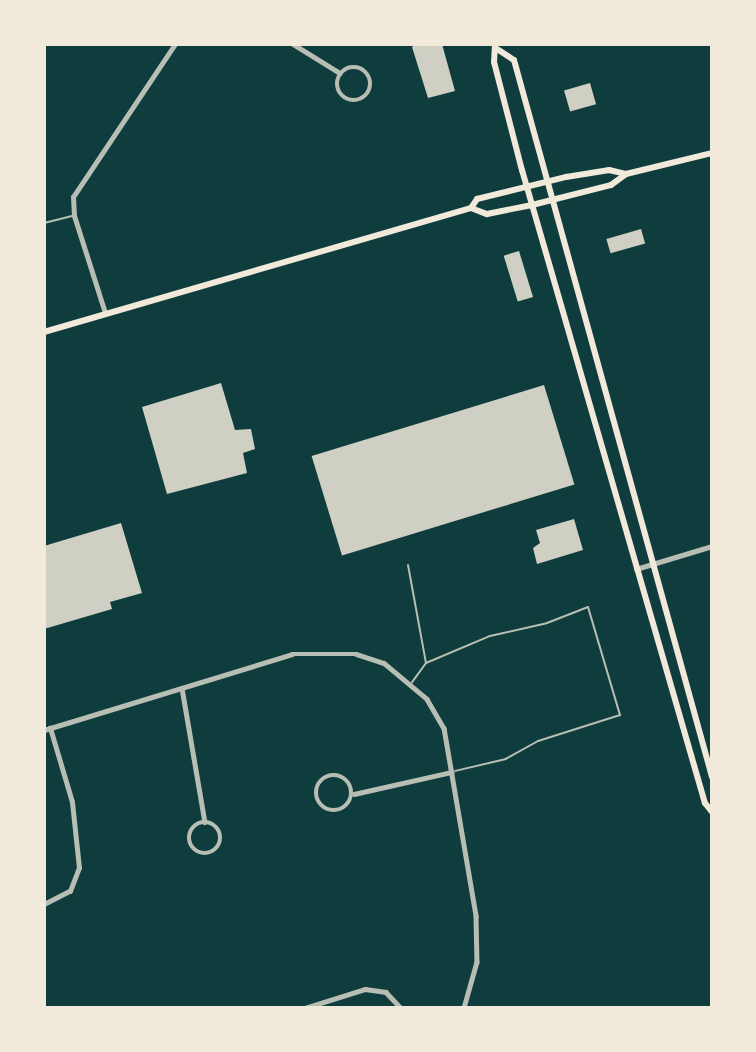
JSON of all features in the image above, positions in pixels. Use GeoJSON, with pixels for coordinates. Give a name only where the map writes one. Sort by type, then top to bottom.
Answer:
{"type":"FeatureCollection","features":[{"type":"Feature","properties":{"kind":"main road"},"geometry":{"type":"LineString","coordinates":[[496,46],[514,60],[550,201],[712,777]]}},
{"type":"Feature","properties":{"kind":"main road"},"geometry":{"type":"LineString","coordinates":[[496,46],[494,62],[532,205],[705,803],[712,812]]}},
{"type":"Feature","properties":{"kind":"main road"},"geometry":{"type":"LineString","coordinates":[[44,332],[471,208],[487,214],[550,201],[611,185],[626,174],[712,153]]}},
{"type":"Feature","properties":{"kind":"main road"},"geometry":{"type":"LineString","coordinates":[[471,208],[477,199],[547,182],[609,170],[626,174]]}},
{"type":"Feature","properties":{"kind":"street"},"geometry":{"type":"LineString","coordinates":[[105,313],[74,216],[73,197],[175,44]]}},
{"type":"Feature","properties":{"kind":"street"},"geometry":{"type":"LineString","coordinates":[[293,44],[340,73]]}},
{"type":"Feature","properties":{"kind":"street"},"geometry":{"type":"LineString","coordinates":[[354,68],[364,71],[370,85],[365,96],[349,100],[340,94],[340,73],[354,68]]}},
{"type":"Feature","properties":{"kind":"street"},"geometry":{"type":"LineString","coordinates":[[636,569],[712,546]]}},
{"type":"Feature","properties":{"kind":"street"},"geometry":{"type":"LineString","coordinates":[[44,730],[292,654],[324,651],[384,663],[411,683],[444,728],[475,916],[477,962],[464,1008]]}},
{"type":"Feature","properties":{"kind":"street"},"geometry":{"type":"LineString","coordinates":[[182,688],[205,822]]}},
{"type":"Feature","properties":{"kind":"street"},"geometry":{"type":"LineString","coordinates":[[44,904],[70,891],[79,868],[72,802],[50,728]]}},
{"type":"Feature","properties":{"kind":"street"},"geometry":{"type":"LineString","coordinates":[[354,794],[341,777],[326,776],[317,783],[316,797],[322,808],[344,808],[354,794],[452,772]]}},
{"type":"Feature","properties":{"kind":"street"},"geometry":{"type":"LineString","coordinates":[[205,822],[218,829],[221,839],[217,849],[203,854],[193,850],[188,840],[195,825],[205,822]]}},
{"type":"Feature","properties":{"kind":"street"},"geometry":{"type":"LineString","coordinates":[[305,1008],[365,989],[386,992],[401,1008]]}},
{"type":"Feature","properties":{"kind":"lane"},"geometry":{"type":"LineString","coordinates":[[44,223],[74,216]]}},
{"type":"Feature","properties":{"kind":"lane"},"geometry":{"type":"LineString","coordinates":[[408,565],[425,663]]}},
{"type":"Feature","properties":{"kind":"lane"},"geometry":{"type":"LineString","coordinates":[[411,683],[425,663],[490,636],[547,623],[588,607],[620,715],[538,741],[506,759],[452,772]]}},
{"type":"Feature","properties":{"kind":"building"},"geometry":{"type":"Polygon","coordinates":[[[416,44],[442,44],[455,91],[428,98],[412,47],[416,44]]]}},
{"type":"Feature","properties":{"kind":"building"},"geometry":{"type":"Polygon","coordinates":[[[590,83],[596,104],[570,112],[564,90],[590,83]]]}},
{"type":"Feature","properties":{"kind":"building"},"geometry":{"type":"Polygon","coordinates":[[[641,229],[645,243],[611,253],[606,239],[641,229]]]}},
{"type":"Feature","properties":{"kind":"building"},"geometry":{"type":"Polygon","coordinates":[[[519,251],[533,297],[518,302],[504,256],[519,251]]]}},
{"type":"Feature","properties":{"kind":"building"},"geometry":{"type":"Polygon","coordinates":[[[221,383],[235,430],[251,429],[255,449],[243,453],[247,473],[167,494],[142,407],[221,383]]]}},
{"type":"Feature","properties":{"kind":"building"},"geometry":{"type":"Polygon","coordinates":[[[544,385],[574,484],[342,556],[312,456],[544,385]]]}},
{"type":"Feature","properties":{"kind":"building"},"geometry":{"type":"Polygon","coordinates":[[[574,519],[583,550],[537,564],[533,548],[540,543],[536,530],[574,519]]]}},
{"type":"Feature","properties":{"kind":"building"},"geometry":{"type":"Polygon","coordinates":[[[121,523],[142,593],[110,602],[112,609],[44,629],[44,546],[121,523]]]}}]}
